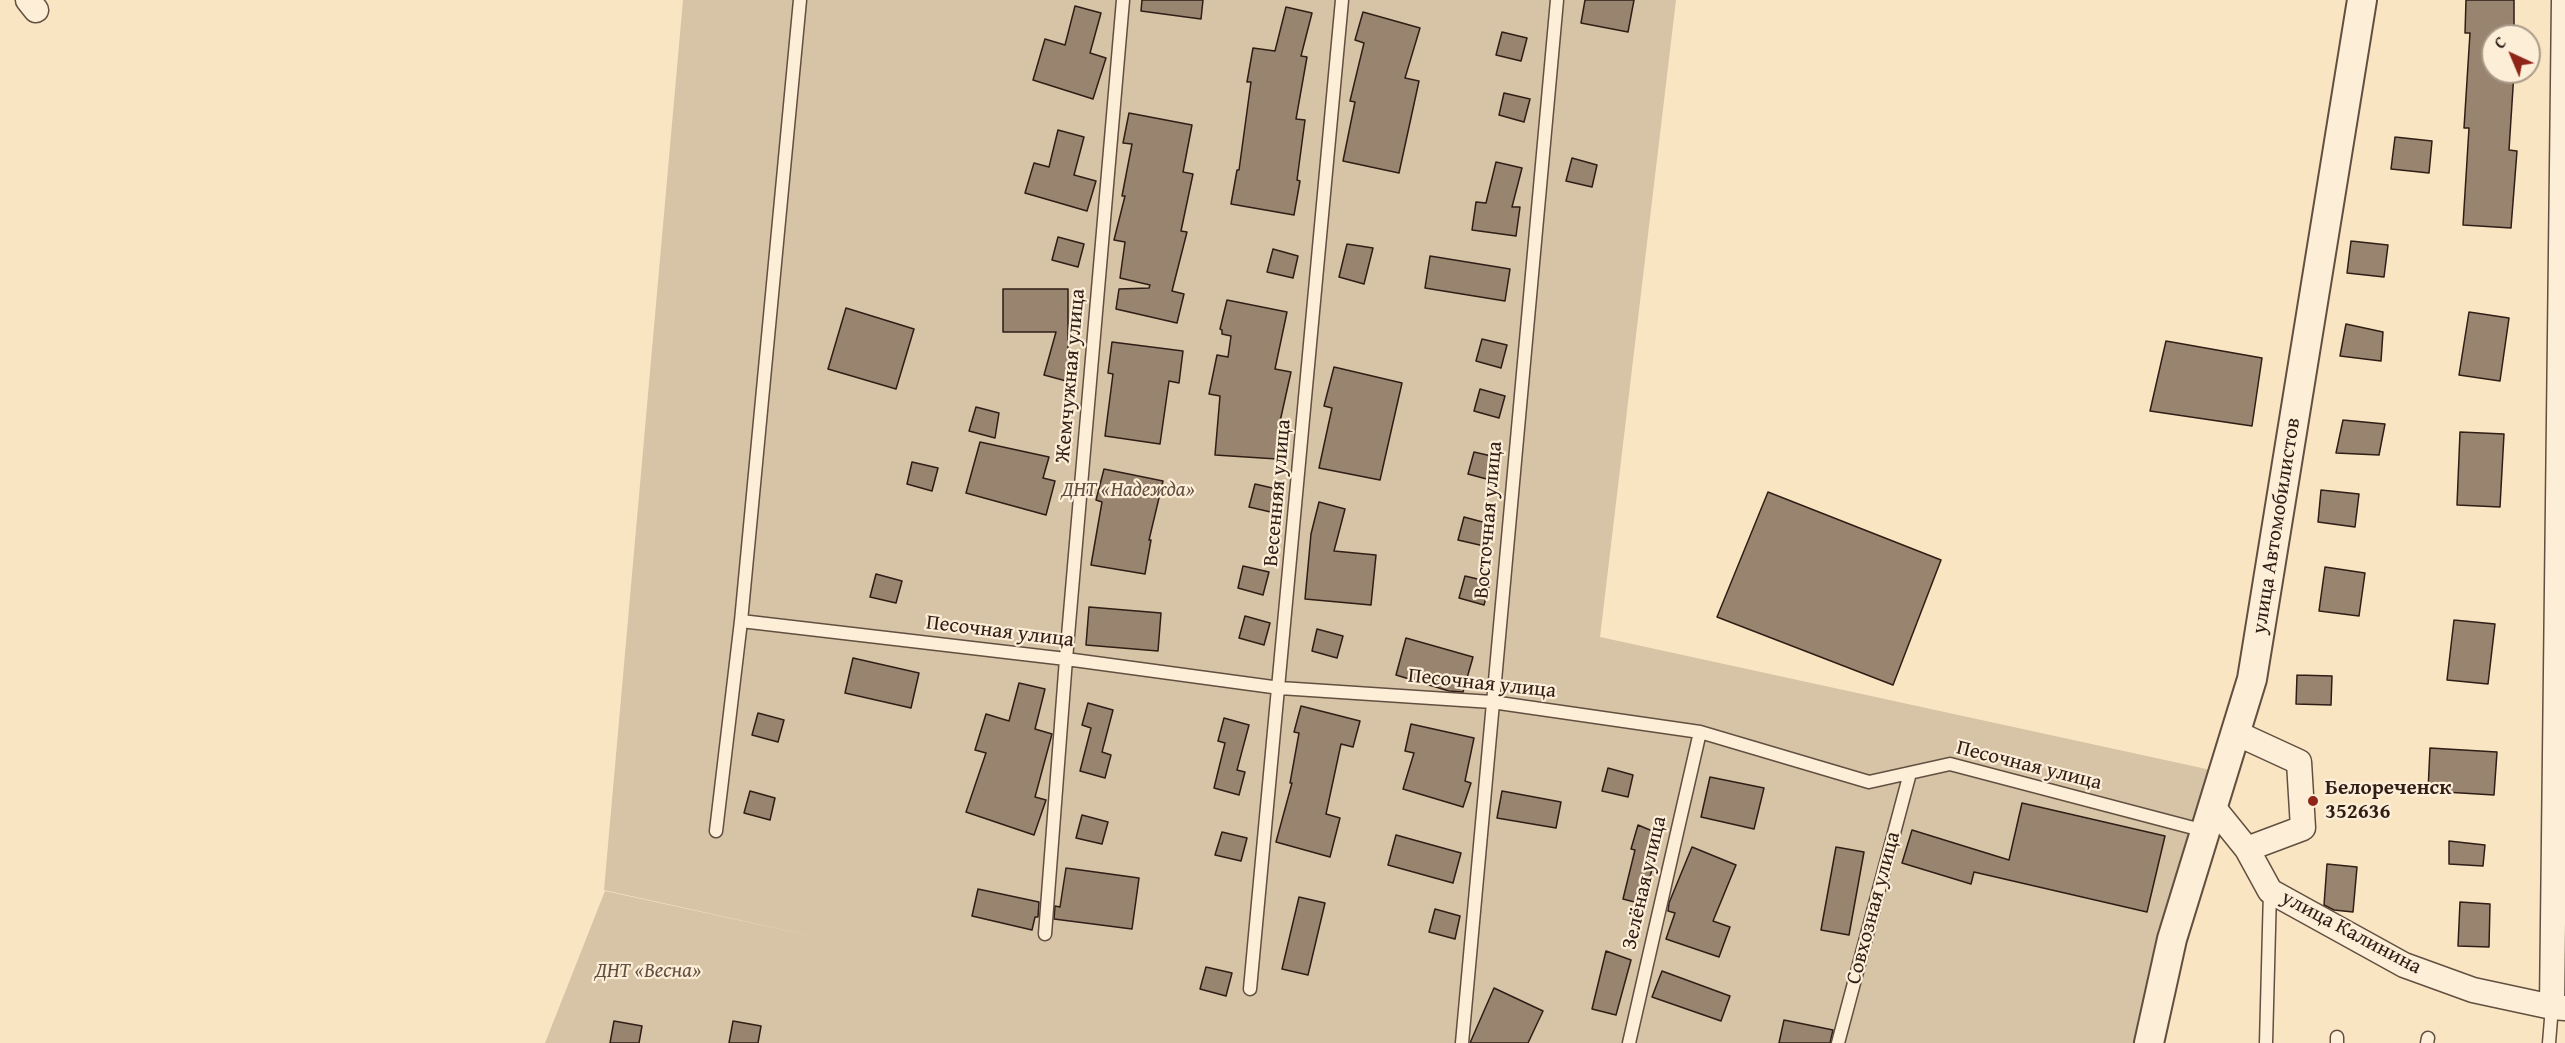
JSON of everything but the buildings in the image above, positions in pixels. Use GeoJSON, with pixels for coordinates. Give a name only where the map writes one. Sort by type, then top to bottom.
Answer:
{"type":"FeatureCollection","features":[{"type":"Feature","properties":{"kind":"street","name":"улица Автомобилистов"},"geometry":{"type":"LineString","coordinates":[[2149,1043],[2172,939],[2252,679],[2362,0]]}},
{"type":"Feature","properties":{"kind":"street"},"geometry":{"type":"LineString","coordinates":[[2558,1007],[2564,0]]}},
{"type":"Feature","properties":{"kind":"street"},"geometry":{"type":"LineString","coordinates":[[2236,733],[2299,762],[2303,828],[2247,849]]}},
{"type":"Feature","properties":{"kind":"street","name":"улица Калинина"},"geometry":{"type":"LineString","coordinates":[[2209,819],[2247,849],[2270,891],[2404,965],[2473,990],[2558,1007]]}},
{"type":"Feature","properties":{"kind":"lane"},"geometry":{"type":"LineString","coordinates":[[716,831],[741,621],[800,0]]}},
{"type":"Feature","properties":{"kind":"lane","name":"Жемчужная улица"},"geometry":{"type":"LineString","coordinates":[[1045,934],[1066,659],[1123,0]]}},
{"type":"Feature","properties":{"kind":"lane","name":"Весенняя улица"},"geometry":{"type":"LineString","coordinates":[[1250,989],[1280,688],[1342,0]]}},
{"type":"Feature","properties":{"kind":"lane","name":"Восточная улица"},"geometry":{"type":"LineString","coordinates":[[1461,1043],[1557,0]]}},
{"type":"Feature","properties":{"kind":"lane","name":"Песочная улица"},"geometry":{"type":"LineString","coordinates":[[741,621],[1066,659],[1280,688],[1492,702],[1700,732],[1869,782],[1950,764],[2209,819]]}},
{"type":"Feature","properties":{"kind":"lane","name":"Зелёная улица"},"geometry":{"type":"LineString","coordinates":[[1629,1043],[1700,732]]}},
{"type":"Feature","properties":{"kind":"lane","name":"Совхозная улица"},"geometry":{"type":"LineString","coordinates":[[1838,1043],[1910,773]]}},
{"type":"Feature","properties":{"kind":"lane"},"geometry":{"type":"LineString","coordinates":[[2266,1043],[2270,891]]}},
{"type":"Feature","properties":{"kind":"lane"},"geometry":{"type":"LineString","coordinates":[[2549,1043],[2558,1007]]}},
{"type":"Feature","properties":{"kind":"green space","name":"ДНТ «Надежда»"},"geometry":{"type":"Polygon","coordinates":[[[683,0],[1676,0],[1600,637],[2211,770],[2145,1043],[545,1043],[605,891],[839,942],[604,890],[683,0]]]}},
{"type":"Feature","properties":{"kind":"place","name":"Белореченск 352636"},"geometry":{"type":"Point","coordinates":[2313,801]}},
{"type":"Feature","properties":{"kind":"park label","name":"ДНТ «Весна»"},"geometry":{"type":"Point","coordinates":[648,972]}}]}
